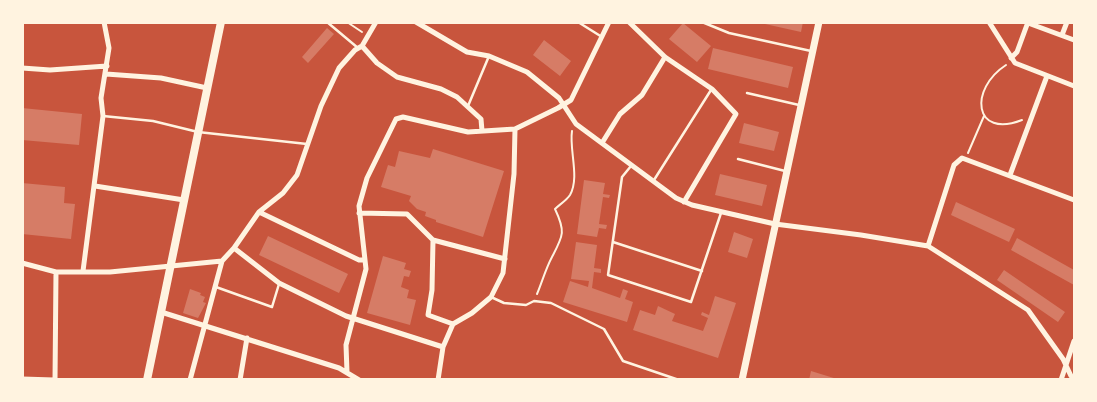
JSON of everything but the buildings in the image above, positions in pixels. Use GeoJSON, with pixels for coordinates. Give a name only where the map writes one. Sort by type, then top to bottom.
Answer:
{"type":"FeatureCollection","features":[{"type":"Feature","properties":{"kind":"main road"},"geometry":{"type":"LineString","coordinates":[[147,380],[221,22]]}},
{"type":"Feature","properties":{"kind":"street"},"geometry":{"type":"LineString","coordinates":[[83,271],[103,116],[101,98],[109,48],[104,22]]}},
{"type":"Feature","properties":{"kind":"street"},"geometry":{"type":"LineString","coordinates":[[190,380],[222,261],[234,248],[259,212],[283,193],[298,175],[307,144],[339,68],[369,37],[376,22]]}},
{"type":"Feature","properties":{"kind":"street"},"geometry":{"type":"LineString","coordinates":[[416,22],[467,52],[490,56],[527,72],[564,105],[576,124],[653,182],[684,202],[774,224],[928,246],[1028,310],[1074,377]]}},
{"type":"Feature","properties":{"kind":"street"},"geometry":{"type":"LineString","coordinates":[[347,372],[346,345],[366,269],[358,206],[367,178],[396,119],[403,117],[468,132],[515,129],[571,100],[610,22]]}},
{"type":"Feature","properties":{"kind":"street"},"geometry":{"type":"LineString","coordinates":[[629,22],[665,57],[712,89],[736,114],[684,202]]}},
{"type":"Feature","properties":{"kind":"street"},"geometry":{"type":"LineString","coordinates":[[742,380],[774,224],[819,22]]}},
{"type":"Feature","properties":{"kind":"street"},"geometry":{"type":"LineString","coordinates":[[989,22],[1016,63],[1074,86]]}},
{"type":"Feature","properties":{"kind":"street"},"geometry":{"type":"LineString","coordinates":[[1062,35],[1067,22]]}},
{"type":"Feature","properties":{"kind":"street"},"geometry":{"type":"LineString","coordinates":[[1011,58],[1016,52],[1028,23],[1074,40]]}},
{"type":"Feature","properties":{"kind":"street"},"geometry":{"type":"LineString","coordinates":[[360,47],[377,63],[397,77],[441,89],[457,98],[467,109],[481,118],[482,131]]}},
{"type":"Feature","properties":{"kind":"street"},"geometry":{"type":"LineString","coordinates":[[602,143],[620,114],[642,96],[665,57]]}},
{"type":"Feature","properties":{"kind":"street"},"geometry":{"type":"LineString","coordinates":[[22,68],[50,70],[107,66]]}},
{"type":"Feature","properties":{"kind":"street"},"geometry":{"type":"LineString","coordinates":[[106,74],[161,78],[208,88]]}},
{"type":"Feature","properties":{"kind":"street"},"geometry":{"type":"LineString","coordinates":[[1010,175],[1047,76]]}},
{"type":"Feature","properties":{"kind":"street"},"geometry":{"type":"LineString","coordinates":[[438,380],[443,347],[453,324],[472,313],[491,297],[504,272],[514,174],[515,129]]}},
{"type":"Feature","properties":{"kind":"street"},"geometry":{"type":"LineString","coordinates":[[928,246],[954,166],[962,158],[1074,200]]}},
{"type":"Feature","properties":{"kind":"street"},"geometry":{"type":"LineString","coordinates":[[95,186],[184,200]]}},
{"type":"Feature","properties":{"kind":"street"},"geometry":{"type":"LineString","coordinates":[[259,212],[359,260],[365,260]]}},
{"type":"Feature","properties":{"kind":"street"},"geometry":{"type":"LineString","coordinates":[[359,213],[407,214],[433,240],[506,259]]}},
{"type":"Feature","properties":{"kind":"street"},"geometry":{"type":"LineString","coordinates":[[433,240],[432,290],[428,315],[453,324]]}},
{"type":"Feature","properties":{"kind":"street"},"geometry":{"type":"LineString","coordinates":[[234,248],[279,283],[352,318],[443,347]]}},
{"type":"Feature","properties":{"kind":"street"},"geometry":{"type":"LineString","coordinates":[[22,263],[56,272],[110,272],[222,261]]}},
{"type":"Feature","properties":{"kind":"street"},"geometry":{"type":"LineString","coordinates":[[22,379],[55,380],[56,272]]}},
{"type":"Feature","properties":{"kind":"street"},"geometry":{"type":"LineString","coordinates":[[161,312],[247,338],[347,372],[359,380]]}},
{"type":"Feature","properties":{"kind":"street"},"geometry":{"type":"LineString","coordinates":[[240,380],[247,338]]}},
{"type":"Feature","properties":{"kind":"street"},"geometry":{"type":"LineString","coordinates":[[1061,380],[1074,341]]}},
{"type":"Feature","properties":{"kind":"lane"},"geometry":{"type":"LineString","coordinates":[[327,22],[360,47]]}},
{"type":"Feature","properties":{"kind":"lane"},"geometry":{"type":"LineString","coordinates":[[578,22],[602,37]]}},
{"type":"Feature","properties":{"kind":"lane"},"geometry":{"type":"LineString","coordinates":[[702,22],[728,33],[813,51]]}},
{"type":"Feature","properties":{"kind":"lane"},"geometry":{"type":"LineString","coordinates":[[467,109],[490,56]]}},
{"type":"Feature","properties":{"kind":"lane"},"geometry":{"type":"LineString","coordinates":[[653,182],[712,89]]}},
{"type":"Feature","properties":{"kind":"lane"},"geometry":{"type":"LineString","coordinates":[[747,93],[801,106]]}},
{"type":"Feature","properties":{"kind":"lane"},"geometry":{"type":"LineString","coordinates":[[103,116],[153,121],[198,132],[307,144]]}},
{"type":"Feature","properties":{"kind":"lane"},"geometry":{"type":"LineString","coordinates":[[738,159],[786,171]]}},
{"type":"Feature","properties":{"kind":"lane"},"geometry":{"type":"LineString","coordinates":[[632,166],[622,177],[608,275],[692,302],[721,212]]}},
{"type":"Feature","properties":{"kind":"lane"},"geometry":{"type":"LineString","coordinates":[[613,242],[702,271]]}},
{"type":"Feature","properties":{"kind":"lane"},"geometry":{"type":"LineString","coordinates":[[216,286],[272,307],[279,283]]}},
{"type":"Feature","properties":{"kind":"lane"},"geometry":{"type":"LineString","coordinates":[[491,297],[504,303],[526,305],[534,301],[551,303],[604,329],[623,361],[679,380]]}},
{"type":"Feature","properties":{"kind":"path"},"geometry":{"type":"LineString","coordinates":[[348,22],[369,37]]}},
{"type":"Feature","properties":{"kind":"path"},"geometry":{"type":"LineString","coordinates":[[1006,65],[990,78],[983,89],[980,104],[984,115],[998,124],[1005,125],[1022,120]]}},
{"type":"Feature","properties":{"kind":"path"},"geometry":{"type":"LineString","coordinates":[[964,159],[984,115]]}},
{"type":"Feature","properties":{"kind":"path"},"geometry":{"type":"LineString","coordinates":[[534,301],[552,257],[562,241],[562,224],[555,209],[570,194],[574,174],[570,145],[572,131],[576,124]]}}]}
